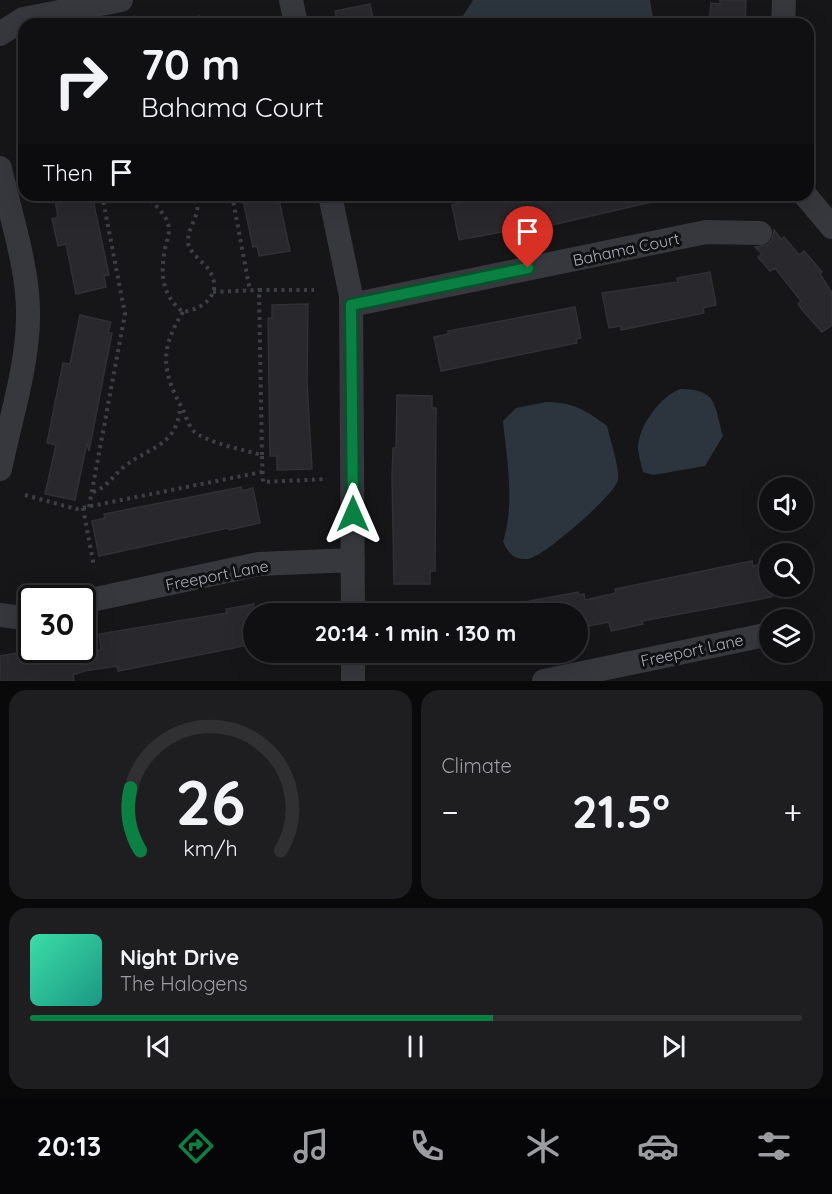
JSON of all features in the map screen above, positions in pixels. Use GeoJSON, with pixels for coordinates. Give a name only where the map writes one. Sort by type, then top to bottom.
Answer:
{"type":"FeatureCollection","features":[{"type":"Feature","properties":{"kind":"street"},"geometry":{"type":"LineString","coordinates":[[32,18],[121,0]]}},
{"type":"Feature","properties":{"kind":"street"},"geometry":{"type":"LineString","coordinates":[[291,0],[295,18]]}},
{"type":"Feature","properties":{"kind":"street"},"geometry":{"type":"LineString","coordinates":[[783,18],[784,0]]}},
{"type":"Feature","properties":{"kind":"street"},"geometry":{"type":"LineString","coordinates":[[0,34],[18,22]]}},
{"type":"Feature","properties":{"kind":"street"},"geometry":{"type":"LineString","coordinates":[[0,168],[25,282],[28,317],[26,344],[0,469]]}},
{"type":"Feature","properties":{"kind":"street"},"geometry":{"type":"LineString","coordinates":[[331,201],[351,305],[353,603]]}},
{"type":"Feature","properties":{"kind":"street"},"geometry":{"type":"LineString","coordinates":[[810,201],[832,227]]}},
{"type":"Feature","properties":{"kind":"street","name":"Bahama Court"},"geometry":{"type":"LineString","coordinates":[[351,305],[706,232],[760,233]]}},
{"type":"Feature","properties":{"kind":"street","name":"Freeport Lane"},"geometry":{"type":"LineString","coordinates":[[96,599],[260,564],[353,560]]}},
{"type":"Feature","properties":{"kind":"street"},"geometry":{"type":"LineString","coordinates":[[0,615],[18,616]]}},
{"type":"Feature","properties":{"kind":"street","name":"Freeport Lane"},"geometry":{"type":"LineString","coordinates":[[544,681],[759,636]]}},
{"type":"Feature","properties":{"kind":"street"},"geometry":{"type":"LineString","coordinates":[[353,663],[353,681]]}},
{"type":"Feature","properties":{"kind":"path"},"geometry":{"type":"LineString","coordinates":[[89,507],[125,314],[103,201]]}},
{"type":"Feature","properties":{"kind":"path"},"geometry":{"type":"LineString","coordinates":[[151,201],[162,213],[169,230],[163,259],[162,284],[171,303],[183,312],[198,310],[209,302],[213,292],[211,272],[189,248],[188,240],[197,214],[198,201]]}},
{"type":"Feature","properties":{"kind":"path"},"geometry":{"type":"LineString","coordinates":[[233,201],[250,291]]}},
{"type":"Feature","properties":{"kind":"path"},"geometry":{"type":"LineString","coordinates":[[259,290],[263,482],[327,479]]}},
{"type":"Feature","properties":{"kind":"path"},"geometry":{"type":"LineString","coordinates":[[213,292],[314,290]]}},
{"type":"Feature","properties":{"kind":"path"},"geometry":{"type":"LineString","coordinates":[[183,312],[172,329],[164,362],[180,405],[194,432],[220,444],[262,455]]}},
{"type":"Feature","properties":{"kind":"path"},"geometry":{"type":"LineString","coordinates":[[92,492],[107,484],[126,464],[152,451],[174,430],[180,405]]}},
{"type":"Feature","properties":{"kind":"path"},"geometry":{"type":"LineString","coordinates":[[25,495],[76,509],[262,472]]}},
{"type":"Feature","properties":{"kind":"path"},"geometry":{"type":"LineString","coordinates":[[83,508],[94,567]]}},
{"type":"Feature","properties":{"kind":"shaded area"},"geometry":{"type":"Polygon","coordinates":[[[473,0],[650,0],[653,18],[460,18],[473,0]]]}},
{"type":"Feature","properties":{"kind":"shaded area"},"geometry":{"type":"Polygon","coordinates":[[[680,389],[701,392],[708,396],[715,408],[723,436],[705,466],[653,475],[643,472],[638,449],[646,422],[658,405],[680,389]]]}},
{"type":"Feature","properties":{"kind":"shaded area"},"geometry":{"type":"Polygon","coordinates":[[[546,402],[578,408],[607,426],[618,480],[604,499],[562,538],[536,556],[528,559],[519,558],[510,553],[503,542],[509,512],[509,497],[503,421],[516,408],[546,402]]]}},
{"type":"Feature","properties":{"kind":"building"},"geometry":{"type":"Polygon","coordinates":[[[720,0],[746,0],[745,18],[710,18],[711,3],[720,4],[720,0]]]}},
{"type":"Feature","properties":{"kind":"building"},"geometry":{"type":"Polygon","coordinates":[[[370,4],[373,18],[337,18],[335,11],[370,4]]]}},
{"type":"Feature","properties":{"kind":"building"},"geometry":{"type":"Polygon","coordinates":[[[55,201],[93,201],[109,275],[104,276],[106,287],[76,294],[66,244],[58,246],[52,219],[58,217],[55,201]]]}},
{"type":"Feature","properties":{"kind":"building"},"geometry":{"type":"Polygon","coordinates":[[[243,201],[279,201],[290,251],[259,256],[257,246],[253,247],[243,201]]]}},
{"type":"Feature","properties":{"kind":"building"},"geometry":{"type":"Polygon","coordinates":[[[464,201],[652,202],[513,234],[512,230],[459,240],[452,205],[464,201]]]}},
{"type":"Feature","properties":{"kind":"building"},"geometry":{"type":"Polygon","coordinates":[[[774,230],[781,239],[784,237],[799,255],[804,251],[822,272],[820,274],[832,293],[832,325],[822,332],[798,304],[801,301],[775,268],[770,271],[758,257],[762,254],[755,247],[767,245],[772,240],[774,230]]]}},
{"type":"Feature","properties":{"kind":"building"},"geometry":{"type":"Polygon","coordinates":[[[710,272],[716,305],[703,308],[704,313],[621,330],[621,326],[609,328],[602,293],[678,282],[677,278],[710,272]]]}},
{"type":"Feature","properties":{"kind":"building"},"geometry":{"type":"Polygon","coordinates":[[[308,304],[307,382],[312,469],[277,470],[277,456],[270,456],[268,318],[272,318],[272,305],[308,304]]]}},
{"type":"Feature","properties":{"kind":"building"},"geometry":{"type":"Polygon","coordinates":[[[575,307],[581,338],[576,339],[577,343],[441,371],[434,337],[448,334],[448,331],[575,307]]]}},
{"type":"Feature","properties":{"kind":"building"},"geometry":{"type":"Polygon","coordinates":[[[80,315],[111,322],[108,333],[112,333],[89,451],[87,443],[75,500],[45,494],[56,445],[47,443],[63,363],[70,364],[80,315]]]}},
{"type":"Feature","properties":{"kind":"building"},"geometry":{"type":"Polygon","coordinates":[[[397,395],[432,396],[432,408],[436,408],[435,571],[430,571],[430,584],[394,584],[392,476],[393,448],[396,448],[397,395]]]}},
{"type":"Feature","properties":{"kind":"building"},"geometry":{"type":"Polygon","coordinates":[[[241,487],[242,491],[253,488],[260,523],[99,556],[92,521],[105,518],[104,514],[241,487]]]}},
{"type":"Feature","properties":{"kind":"building"},"geometry":{"type":"Polygon","coordinates":[[[752,561],[753,566],[759,564],[759,597],[772,597],[642,621],[643,624],[611,631],[609,622],[588,626],[588,603],[519,603],[578,592],[579,595],[584,594],[585,600],[616,593],[615,589],[752,561]]]}},
{"type":"Feature","properties":{"kind":"building"},"geometry":{"type":"Polygon","coordinates":[[[243,606],[243,646],[118,671],[117,666],[84,671],[73,675],[74,681],[0,681],[0,656],[18,653],[18,663],[96,663],[96,650],[101,650],[99,634],[227,613],[226,609],[243,606]]]}},
{"type":"Feature","properties":{"kind":"route"},"geometry":{"type":"LineString","coordinates":[[353,514],[351,305],[528,268]]}}]}
